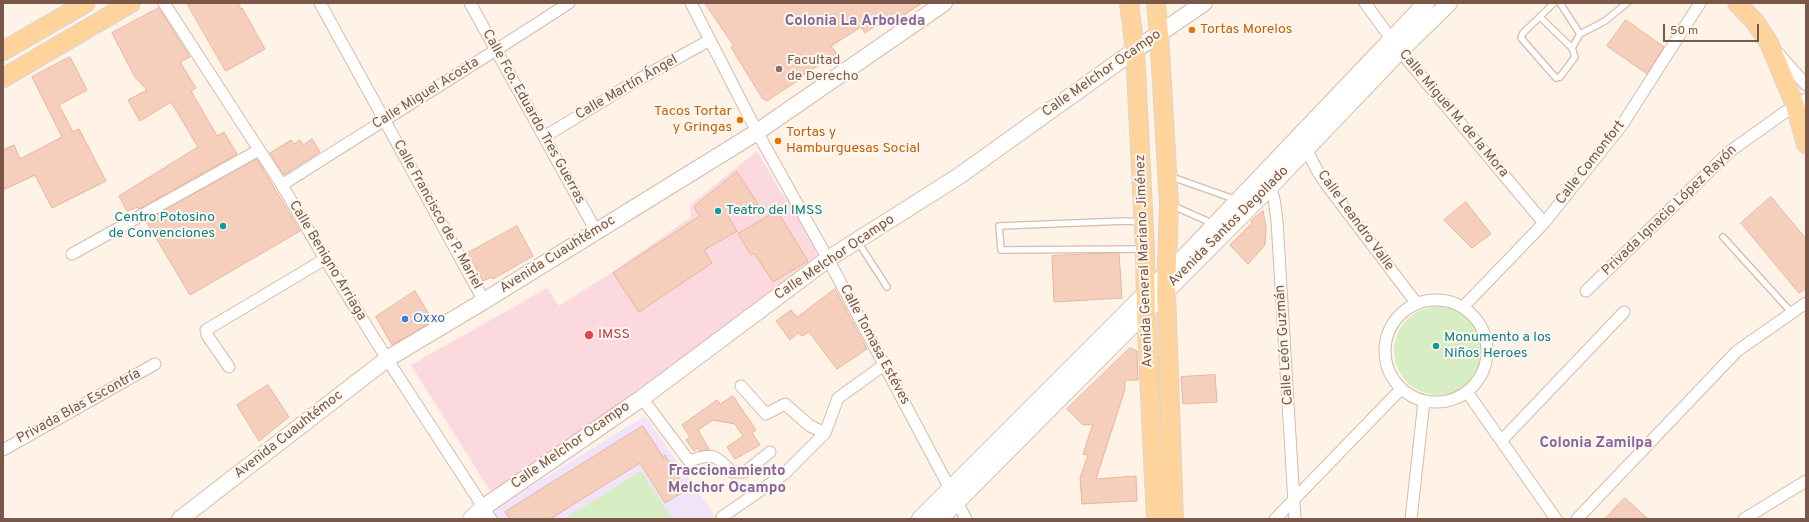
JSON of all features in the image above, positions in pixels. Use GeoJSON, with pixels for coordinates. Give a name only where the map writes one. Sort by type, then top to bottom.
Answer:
{"type":"FeatureCollection","features":[{"type":"Feature","properties":{"kind":"main road"},"geometry":{"type":"LineString","coordinates":[[3,51],[86,3]]}},
{"type":"Feature","properties":{"kind":"main road"},"geometry":{"type":"LineString","coordinates":[[3,78],[131,3]]}},
{"type":"Feature","properties":{"kind":"main road","name":"Avenida General Mariano Jiménez"},"geometry":{"type":"LineString","coordinates":[[1129,3],[1135,50],[1144,222],[1146,311],[1156,519]]}},
{"type":"Feature","properties":{"kind":"main road","name":"Avenida General Mariano Jiménez"},"geometry":{"type":"LineString","coordinates":[[1156,3],[1169,204],[1166,282],[1174,519]]}},
{"type":"Feature","properties":{"kind":"main road"},"geometry":{"type":"LineString","coordinates":[[1737,3],[1755,22],[1769,43],[1800,102],[1806,144]]}},
{"type":"Feature","properties":{"kind":"street","name":"Calle Benigno Arriaga"},"geometry":{"type":"LineString","coordinates":[[164,3],[282,184],[325,259],[387,359],[487,513]]}},
{"type":"Feature","properties":{"kind":"street","name":"Calle Francisco de P. Mariel"},"geometry":{"type":"LineString","coordinates":[[320,3],[484,301]]}},
{"type":"Feature","properties":{"kind":"street","name":"Calle Fco. Eduardo Tres Guerras"},"geometry":{"type":"LineString","coordinates":[[470,3],[596,231]]}},
{"type":"Feature","properties":{"kind":"street","name":"Calle Miguel Acosta"},"geometry":{"type":"LineString","coordinates":[[282,184],[384,119],[496,51],[569,3]]}},
{"type":"Feature","properties":{"kind":"street","name":"Calle Tomasa Estéves"},"geometry":{"type":"LineString","coordinates":[[691,3],[756,132],[828,259],[966,519]]}},
{"type":"Feature","properties":{"kind":"street","name":"Avenida Cuauhtémoc"},"geometry":{"type":"LineString","coordinates":[[180,519],[387,359],[484,301],[756,132],[944,3]]}},
{"type":"Feature","properties":{"kind":"street","name":"Calle Melchor Ocampo"},"geometry":{"type":"LineString","coordinates":[[471,519],[487,513],[828,259],[959,176],[1159,33],[1204,3]]}},
{"type":"Feature","properties":{"kind":"street","name":"Calle Miguel M. de la Mora"},"geometry":{"type":"LineString","coordinates":[[1365,3],[1396,45],[1544,223]]}},
{"type":"Feature","properties":{"kind":"street","name":"Avenida Santos Degollado"},"geometry":{"type":"LineString","coordinates":[[1396,45],[1426,3]]}},
{"type":"Feature","properties":{"kind":"street","name":"Avenida Santos Degollado"},"geometry":{"type":"LineString","coordinates":[[940,519],[954,495],[1146,293],[1166,282],[1266,181],[1396,45],[1449,3]]}},
{"type":"Feature","properties":{"kind":"street","name":"Calle Comonfort"},"geometry":{"type":"LineString","coordinates":[[1463,308],[1544,223],[1622,125],[1700,3]]}},
{"type":"Feature","properties":{"kind":"street","name":"Calle Martín Ángel"},"geometry":{"type":"LineString","coordinates":[[544,137],[634,82],[710,40]]}},
{"type":"Feature","properties":{"kind":"street"},"geometry":{"type":"LineString","coordinates":[[1769,43],[1806,85]]}},
{"type":"Feature","properties":{"kind":"street","name":"Privada Ignacio López Rayón"},"geometry":{"type":"LineString","coordinates":[[1586,291],[1729,152],[1800,102]]}},
{"type":"Feature","properties":{"kind":"street","name":"Calle Leandro Valle"},"geometry":{"type":"LineString","coordinates":[[1303,142],[1326,184],[1417,304]]}},
{"type":"Feature","properties":{"kind":"street"},"geometry":{"type":"LineString","coordinates":[[72,254],[259,150]]}},
{"type":"Feature","properties":{"kind":"street","name":"Avenida Santos Degollado"},"geometry":{"type":"LineString","coordinates":[[920,519],[954,495],[1146,311],[1166,282],[1215,224],[1238,200],[1266,181]]}},
{"type":"Feature","properties":{"kind":"street","name":"Calle León Guzmán"},"geometry":{"type":"LineString","coordinates":[[1266,181],[1274,199],[1277,221],[1295,519]]}},
{"type":"Feature","properties":{"kind":"street"},"geometry":{"type":"LineString","coordinates":[[229,368],[207,335],[206,330],[325,259]]}},
{"type":"Feature","properties":{"kind":"street"},"geometry":{"type":"LineString","coordinates":[[1431,300],[1447,301],[1463,308],[1475,318],[1483,331],[1487,346],[1486,363],[1479,379],[1467,392],[1455,399],[1442,402],[1424,401],[1413,397],[1401,389],[1389,373],[1386,361],[1385,345],[1390,330],[1404,311],[1417,304],[1431,300]]}},
{"type":"Feature","properties":{"kind":"street"},"geometry":{"type":"LineString","coordinates":[[1578,519],[1737,351],[1806,303]]}},
{"type":"Feature","properties":{"kind":"street"},"geometry":{"type":"LineString","coordinates":[[1502,440],[1624,312]]}},
{"type":"Feature","properties":{"kind":"street","name":"Privada Blas Escontría"},"geometry":{"type":"LineString","coordinates":[[3,450],[155,364]]}},
{"type":"Feature","properties":{"kind":"street"},"geometry":{"type":"LineString","coordinates":[[722,517],[784,474],[825,432],[838,398],[884,365]]}},
{"type":"Feature","properties":{"kind":"street"},"geometry":{"type":"LineString","coordinates":[[741,386],[766,414],[785,404],[810,426],[825,432]]}},
{"type":"Feature","properties":{"kind":"street"},"geometry":{"type":"LineString","coordinates":[[1274,519],[1401,389]]}},
{"type":"Feature","properties":{"kind":"street"},"geometry":{"type":"LineString","coordinates":[[1467,392],[1556,519]]}},
{"type":"Feature","properties":{"kind":"street"},"geometry":{"type":"LineString","coordinates":[[642,398],[689,461],[707,455],[717,458],[732,472],[745,472],[770,452]]}},
{"type":"Feature","properties":{"kind":"street"},"geometry":{"type":"LineString","coordinates":[[1411,519],[1424,401]]}},
{"type":"Feature","properties":{"kind":"street"},"geometry":{"type":"LineString","coordinates":[[1744,519],[1806,480]]}},
{"type":"Feature","properties":{"kind":"lane"},"geometry":{"type":"LineString","coordinates":[[1540,17],[1572,48],[1575,57],[1560,77],[1556,78],[1521,38],[1523,33],[1554,3]]}},
{"type":"Feature","properties":{"kind":"lane"},"geometry":{"type":"LineString","coordinates":[[1560,3],[1580,34]]}},
{"type":"Feature","properties":{"kind":"lane"},"geometry":{"type":"LineString","coordinates":[[1572,48],[1580,34],[1605,20],[1627,3]]}},
{"type":"Feature","properties":{"kind":"lane"},"geometry":{"type":"LineString","coordinates":[[1167,175],[1238,200]]}},
{"type":"Feature","properties":{"kind":"lane"},"geometry":{"type":"LineString","coordinates":[[1169,204],[1215,224]]}},
{"type":"Feature","properties":{"kind":"lane"},"geometry":{"type":"LineString","coordinates":[[1144,222],[1125,221],[999,226],[1001,250],[1145,249]]}},
{"type":"Feature","properties":{"kind":"lane"},"geometry":{"type":"LineString","coordinates":[[1723,237],[1792,313]]}},
{"type":"Feature","properties":{"kind":"lane"},"geometry":{"type":"LineString","coordinates":[[857,240],[887,287]]}},
{"type":"Feature","properties":{"kind":"shaded area","name":"IMSS"},"geometry":{"type":"Polygon","coordinates":[[[757,151],[779,189],[796,212],[820,260],[492,494],[411,365],[547,288],[559,306],[611,273],[691,217],[690,205],[757,151]]]}},
{"type":"Feature","properties":{"kind":"shaded area"},"geometry":{"type":"Polygon","coordinates":[[[645,416],[717,519],[499,519],[493,510],[645,416]]]}},
{"type":"Feature","properties":{"kind":"green space"},"geometry":{"type":"Polygon","coordinates":[[[1429,307],[1447,307],[1463,314],[1475,326],[1482,342],[1482,360],[1475,376],[1463,388],[1447,395],[1429,395],[1413,388],[1401,376],[1394,360],[1394,342],[1401,326],[1413,314],[1429,307]]]}},
{"type":"Feature","properties":{"kind":"green space"},"geometry":{"type":"Polygon","coordinates":[[[641,471],[673,519],[564,519],[641,471]]]}},
{"type":"Feature","properties":{"kind":"building"},"geometry":{"type":"Polygon","coordinates":[[[187,3],[238,3],[265,49],[226,71],[187,3]]]}},
{"type":"Feature","properties":{"kind":"building"},"geometry":{"type":"Polygon","coordinates":[[[705,3],[922,3],[898,19],[894,13],[865,33],[861,27],[831,46],[837,54],[803,75],[803,77],[767,101],[762,98],[731,47],[733,45],[705,3]]]}},
{"type":"Feature","properties":{"kind":"building"},"geometry":{"type":"Polygon","coordinates":[[[159,8],[190,57],[180,62],[196,88],[191,91],[217,136],[224,132],[237,154],[139,209],[138,207],[127,211],[119,196],[198,147],[171,102],[140,121],[128,100],[147,90],[135,77],[112,33],[159,8]]]}},
{"type":"Feature","properties":{"kind":"building"},"geometry":{"type":"Polygon","coordinates":[[[1626,20],[1664,47],[1647,74],[1607,46],[1626,20]]]}},
{"type":"Feature","properties":{"kind":"building"},"geometry":{"type":"Polygon","coordinates":[[[70,57],[87,90],[59,105],[73,132],[79,129],[106,181],[52,208],[35,175],[3,190],[3,150],[14,145],[20,159],[62,137],[32,77],[70,57]]]}},
{"type":"Feature","properties":{"kind":"building"},"geometry":{"type":"Polygon","coordinates":[[[312,139],[320,152],[284,175],[270,153],[291,140],[294,144],[300,140],[303,145],[312,139]]]}},
{"type":"Feature","properties":{"kind":"building","name":"Centro Potosino de Convenciones"},"geometry":{"type":"Polygon","coordinates":[[[257,159],[300,231],[190,295],[146,221],[257,159]]]}},
{"type":"Feature","properties":{"kind":"building"},"geometry":{"type":"Polygon","coordinates":[[[737,172],[758,204],[728,216],[737,231],[704,250],[712,263],[639,312],[613,273],[700,216],[694,207],[737,172]]]}},
{"type":"Feature","properties":{"kind":"building"},"geometry":{"type":"Polygon","coordinates":[[[1771,197],[1806,239],[1806,288],[1799,293],[1741,223],[1771,197]]]}},
{"type":"Feature","properties":{"kind":"building"},"geometry":{"type":"Polygon","coordinates":[[[1466,202],[1491,234],[1472,248],[1444,220],[1466,202]]]}},
{"type":"Feature","properties":{"kind":"building"},"geometry":{"type":"Polygon","coordinates":[[[777,211],[808,261],[773,282],[754,253],[751,255],[738,234],[777,211]]]}},
{"type":"Feature","properties":{"kind":"building"},"geometry":{"type":"Polygon","coordinates":[[[1263,211],[1266,227],[1265,245],[1248,264],[1230,245],[1252,223],[1251,221],[1263,211]]]}},
{"type":"Feature","properties":{"kind":"building"},"geometry":{"type":"Polygon","coordinates":[[[517,226],[533,256],[493,279],[492,277],[483,281],[468,253],[517,226]]]}},
{"type":"Feature","properties":{"kind":"building"},"geometry":{"type":"Polygon","coordinates":[[[1119,253],[1122,298],[1054,302],[1052,256],[1119,253]]]}},
{"type":"Feature","properties":{"kind":"building"},"geometry":{"type":"Polygon","coordinates":[[[835,289],[867,349],[837,369],[809,332],[802,336],[798,333],[790,340],[776,321],[791,310],[797,317],[835,289]]]}},
{"type":"Feature","properties":{"kind":"building","name":"Oxxo"},"geometry":{"type":"Polygon","coordinates":[[[415,291],[433,321],[392,345],[376,317],[415,291]]]}},
{"type":"Feature","properties":{"kind":"building"},"geometry":{"type":"Polygon","coordinates":[[[1130,348],[1137,351],[1138,380],[1125,380],[1125,389],[1096,479],[1136,476],[1137,501],[1082,504],[1080,478],[1088,455],[1083,454],[1093,424],[1083,425],[1067,409],[1130,348]]]}},
{"type":"Feature","properties":{"kind":"building"},"geometry":{"type":"Polygon","coordinates":[[[1215,375],[1217,402],[1183,404],[1181,377],[1215,375]]]}},
{"type":"Feature","properties":{"kind":"building"},"geometry":{"type":"Polygon","coordinates":[[[268,385],[289,417],[259,441],[237,405],[268,385]]]}},
{"type":"Feature","properties":{"kind":"building"},"geometry":{"type":"Polygon","coordinates":[[[733,396],[756,430],[752,433],[760,445],[735,459],[727,447],[743,436],[735,424],[713,420],[698,430],[709,449],[700,451],[698,448],[694,451],[686,440],[690,437],[682,425],[717,400],[720,404],[733,396]]]}},
{"type":"Feature","properties":{"kind":"building"},"geometry":{"type":"Polygon","coordinates":[[[643,426],[663,457],[665,455],[686,490],[665,503],[640,463],[550,519],[510,519],[505,512],[643,426]]]}},
{"type":"Feature","properties":{"kind":"building"},"geometry":{"type":"Polygon","coordinates":[[[1625,498],[1648,519],[1605,519],[1625,498]]]}},
{"type":"Feature","properties":{"kind":"place","name":"Tortas Morelos"},"geometry":{"type":"Point","coordinates":[1192,30]}},
{"type":"Feature","properties":{"kind":"place","name":"Facultad de Derecho"},"geometry":{"type":"Point","coordinates":[779,69]}},
{"type":"Feature","properties":{"kind":"place","name":"Tacos Tortar y Gringas"},"geometry":{"type":"Point","coordinates":[740,120]}},
{"type":"Feature","properties":{"kind":"place","name":"Tortas y Hamburguesas Social"},"geometry":{"type":"Point","coordinates":[778,141]}},
{"type":"Feature","properties":{"kind":"place","name":"Teatro del IMSS"},"geometry":{"type":"Point","coordinates":[718,211]}},
{"type":"Feature","properties":{"kind":"place","name":"Centro Potosino de Convenciones"},"geometry":{"type":"Point","coordinates":[223,226]}},
{"type":"Feature","properties":{"kind":"place","name":"Oxxo"},"geometry":{"type":"Point","coordinates":[405,319]}},
{"type":"Feature","properties":{"kind":"place","name":"IMSS"},"geometry":{"type":"Point","coordinates":[589,335]}},
{"type":"Feature","properties":{"kind":"place","name":"Monumento a los Niños Heroes"},"geometry":{"type":"Point","coordinates":[1436,346]}},
{"type":"Feature","properties":{"kind":"district","name":"Colonia La Arboleda"},"geometry":{"type":"Point","coordinates":[855,22]}},
{"type":"Feature","properties":{"kind":"district","name":"Colonia Zamilpa"},"geometry":{"type":"Point","coordinates":[1596,444]}},
{"type":"Feature","properties":{"kind":"district","name":"Fraccionamiento Melchor Ocampo"},"geometry":{"type":"Point","coordinates":[727,480]}}]}
